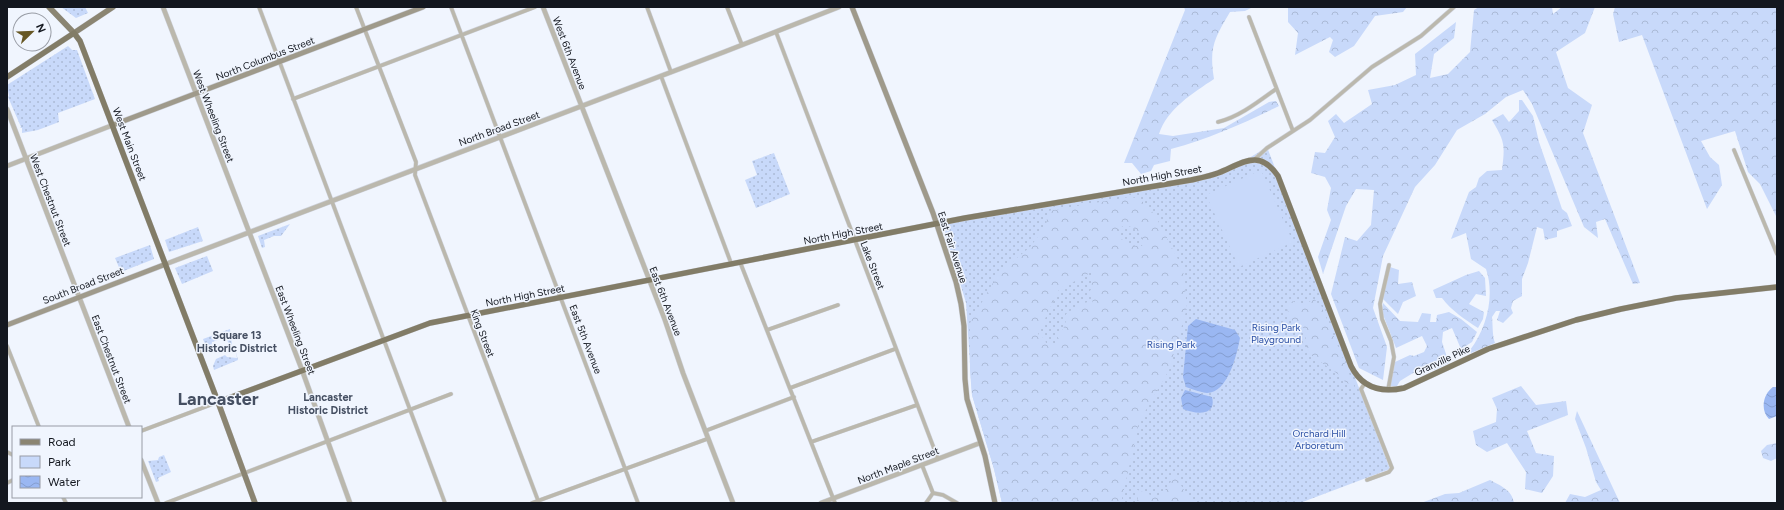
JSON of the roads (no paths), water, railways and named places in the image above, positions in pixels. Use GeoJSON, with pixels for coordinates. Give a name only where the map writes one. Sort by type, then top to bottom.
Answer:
{"type":"FeatureCollection","features":[{"type":"Feature","properties":{"kind":"highway"},"geometry":{"type":"LineString","coordinates":[[7,77],[74,33]]}},
{"type":"Feature","properties":{"kind":"highway","name":"West Main Street"},"geometry":{"type":"LineString","coordinates":[[74,33],[86,54],[218,402]]}},
{"type":"Feature","properties":{"kind":"highway","name":"North High Street"},"geometry":{"type":"LineString","coordinates":[[218,402],[424,324],[936,224],[1191,180],[1217,174],[1246,160],[1255,159]]}},
{"type":"Feature","properties":{"kind":"highway","name":"Granville Pike"},"geometry":{"type":"LineString","coordinates":[[1255,159],[1268,164],[1278,176],[1351,366],[1357,376],[1365,383],[1376,389],[1388,390],[1404,388],[1508,342],[1576,320],[1676,298],[1777,286]]}},
{"type":"Feature","properties":{"kind":"main road"},"geometry":{"type":"LineString","coordinates":[[49,7],[74,33],[113,7]]}},
{"type":"Feature","properties":{"kind":"main road","name":"North Columbus Street"},"geometry":{"type":"LineString","coordinates":[[113,126],[423,7]]}},
{"type":"Feature","properties":{"kind":"main road","name":"East Fair Avenue"},"geometry":{"type":"LineString","coordinates":[[852,7],[936,224],[961,304],[964,326],[966,391],[970,413],[980,443],[995,503]]}},
{"type":"Feature","properties":{"kind":"main road","name":"South Broad Street"},"geometry":{"type":"LineString","coordinates":[[7,325],[166,264]]}},
{"type":"Feature","properties":{"kind":"main road"},"geometry":{"type":"LineString","coordinates":[[218,402],[255,503]]}},
{"type":"Feature","properties":{"kind":"street","name":"West Wheeling Street"},"geometry":{"type":"LineString","coordinates":[[163,7],[248,231]]}},
{"type":"Feature","properties":{"kind":"street"},"geometry":{"type":"LineString","coordinates":[[259,7],[445,503]]}},
{"type":"Feature","properties":{"kind":"street","name":"King Street"},"geometry":{"type":"LineString","coordinates":[[356,7],[416,162],[415,175],[539,502]]}},
{"type":"Feature","properties":{"kind":"street","name":"East 5th Avenue"},"geometry":{"type":"LineString","coordinates":[[451,7],[638,503]]}},
{"type":"Feature","properties":{"kind":"street"},"geometry":{"type":"LineString","coordinates":[[293,99],[535,7]]}},
{"type":"Feature","properties":{"kind":"street","name":"West 6th Avenue"},"geometry":{"type":"LineString","coordinates":[[543,7],[581,106]]}},
{"type":"Feature","properties":{"kind":"street"},"geometry":{"type":"LineString","coordinates":[[647,7],[671,72]]}},
{"type":"Feature","properties":{"kind":"street"},"geometry":{"type":"LineString","coordinates":[[727,7],[742,45]]}},
{"type":"Feature","properties":{"kind":"street","name":"North Broad Street"},"geometry":{"type":"LineString","coordinates":[[166,264],[248,231],[661,76],[838,7]]}},
{"type":"Feature","properties":{"kind":"street","name":"North High Street"},"geometry":{"type":"LineString","coordinates":[[1255,159],[1315,115],[1372,66],[1422,36],[1454,7]]}},
{"type":"Feature","properties":{"kind":"street"},"geometry":{"type":"LineString","coordinates":[[1249,17],[1293,131]]}},
{"type":"Feature","properties":{"kind":"street","name":"Lake Street"},"geometry":{"type":"LineString","coordinates":[[776,32],[938,459]]}},
{"type":"Feature","properties":{"kind":"street"},"geometry":{"type":"LineString","coordinates":[[661,76],[731,263]]}},
{"type":"Feature","properties":{"kind":"street"},"geometry":{"type":"LineString","coordinates":[[1218,122],[1226,120],[1242,112],[1276,89]]}},
{"type":"Feature","properties":{"kind":"street","name":"East 6th Avenue"},"geometry":{"type":"LineString","coordinates":[[581,106],[615,190],[648,280],[665,320],[733,503]]}},
{"type":"Feature","properties":{"kind":"street","name":"West Chestnut Street"},"geometry":{"type":"LineString","coordinates":[[7,109],[79,297]]}},
{"type":"Feature","properties":{"kind":"street"},"geometry":{"type":"LineString","coordinates":[[7,166],[113,126]]}},
{"type":"Feature","properties":{"kind":"street"},"geometry":{"type":"LineString","coordinates":[[1734,150],[1777,254]]}},
{"type":"Feature","properties":{"kind":"street","name":"East Wheeling Street"},"geometry":{"type":"LineString","coordinates":[[248,231],[302,370],[350,503]]}},
{"type":"Feature","properties":{"kind":"street"},"geometry":{"type":"LineString","coordinates":[[740,262],[834,501]]}},
{"type":"Feature","properties":{"kind":"street"},"geometry":{"type":"LineString","coordinates":[[1388,390],[1394,357],[1391,342],[1382,319],[1380,304],[1389,265]]}},
{"type":"Feature","properties":{"kind":"street","name":"East Chestnut Street"},"geometry":{"type":"LineString","coordinates":[[79,297],[129,426]]}},
{"type":"Feature","properties":{"kind":"street"},"geometry":{"type":"LineString","coordinates":[[767,330],[838,305]]}},
{"type":"Feature","properties":{"kind":"street"},"geometry":{"type":"LineString","coordinates":[[7,346],[39,426]]}},
{"type":"Feature","properties":{"kind":"street"},"geometry":{"type":"LineString","coordinates":[[790,388],[895,349]]}},
{"type":"Feature","properties":{"kind":"street"},"geometry":{"type":"LineString","coordinates":[[1365,383],[1361,390],[1392,468],[1389,472],[1367,480]]}},
{"type":"Feature","properties":{"kind":"street"},"geometry":{"type":"LineString","coordinates":[[166,503],[451,394]]}},
{"type":"Feature","properties":{"kind":"street"},"geometry":{"type":"LineString","coordinates":[[705,431],[794,397]]}},
{"type":"Feature","properties":{"kind":"street"},"geometry":{"type":"LineString","coordinates":[[142,431],[218,402]]}},
{"type":"Feature","properties":{"kind":"street"},"geometry":{"type":"LineString","coordinates":[[811,442],[917,405]]}},
{"type":"Feature","properties":{"kind":"street"},"geometry":{"type":"LineString","coordinates":[[532,503],[539,502],[708,439]]}},
{"type":"Feature","properties":{"kind":"street","name":"North Maple Street"},"geometry":{"type":"LineString","coordinates":[[821,503],[834,501],[980,443]]}},
{"type":"Feature","properties":{"kind":"street"},"geometry":{"type":"LineString","coordinates":[[142,463],[158,503]]}},
{"type":"Feature","properties":{"kind":"street"},"geometry":{"type":"LineString","coordinates":[[922,465],[933,493]]}},
{"type":"Feature","properties":{"kind":"street"},"geometry":{"type":"LineString","coordinates":[[926,503],[933,493]]}},
{"type":"Feature","properties":{"kind":"street"},"geometry":{"type":"LineString","coordinates":[[933,493],[944,495],[957,503]]}},
{"type":"Feature","properties":{"kind":"water"},"geometry":{"type":"Polygon","coordinates":[[[1196,319],[1235,330],[1240,338],[1234,362],[1226,380],[1221,387],[1207,393],[1186,387],[1183,377],[1188,326],[1196,319]]]}},
{"type":"Feature","properties":{"kind":"water"},"geometry":{"type":"Polygon","coordinates":[[[1773,387],[1777,387],[1777,416],[1769,419],[1764,411],[1764,402],[1767,394],[1773,387]]]}},
{"type":"Feature","properties":{"kind":"water"},"geometry":{"type":"Polygon","coordinates":[[[1185,390],[1212,397],[1213,403],[1211,408],[1208,411],[1199,413],[1183,409],[1181,398],[1185,390]]]}},
{"type":"Feature","properties":{"kind":"district","name":"Square 13 Historic District"},"geometry":{"type":"Point","coordinates":[237,341]}},
{"type":"Feature","properties":{"kind":"district","name":"Lancaster"},"geometry":{"type":"Point","coordinates":[218,399]}},
{"type":"Feature","properties":{"kind":"district","name":"Lancaster Historic District"},"geometry":{"type":"Point","coordinates":[328,403]}},
{"type":"Feature","properties":{"kind":"park label","name":"Rising Park Playground"},"geometry":{"type":"Point","coordinates":[1276,332]}},
{"type":"Feature","properties":{"kind":"park label","name":"Rising Park"},"geometry":{"type":"Point","coordinates":[1171,344]}},
{"type":"Feature","properties":{"kind":"park label","name":"Orchard Hill Arboretum"},"geometry":{"type":"Point","coordinates":[1319,438]}}]}
